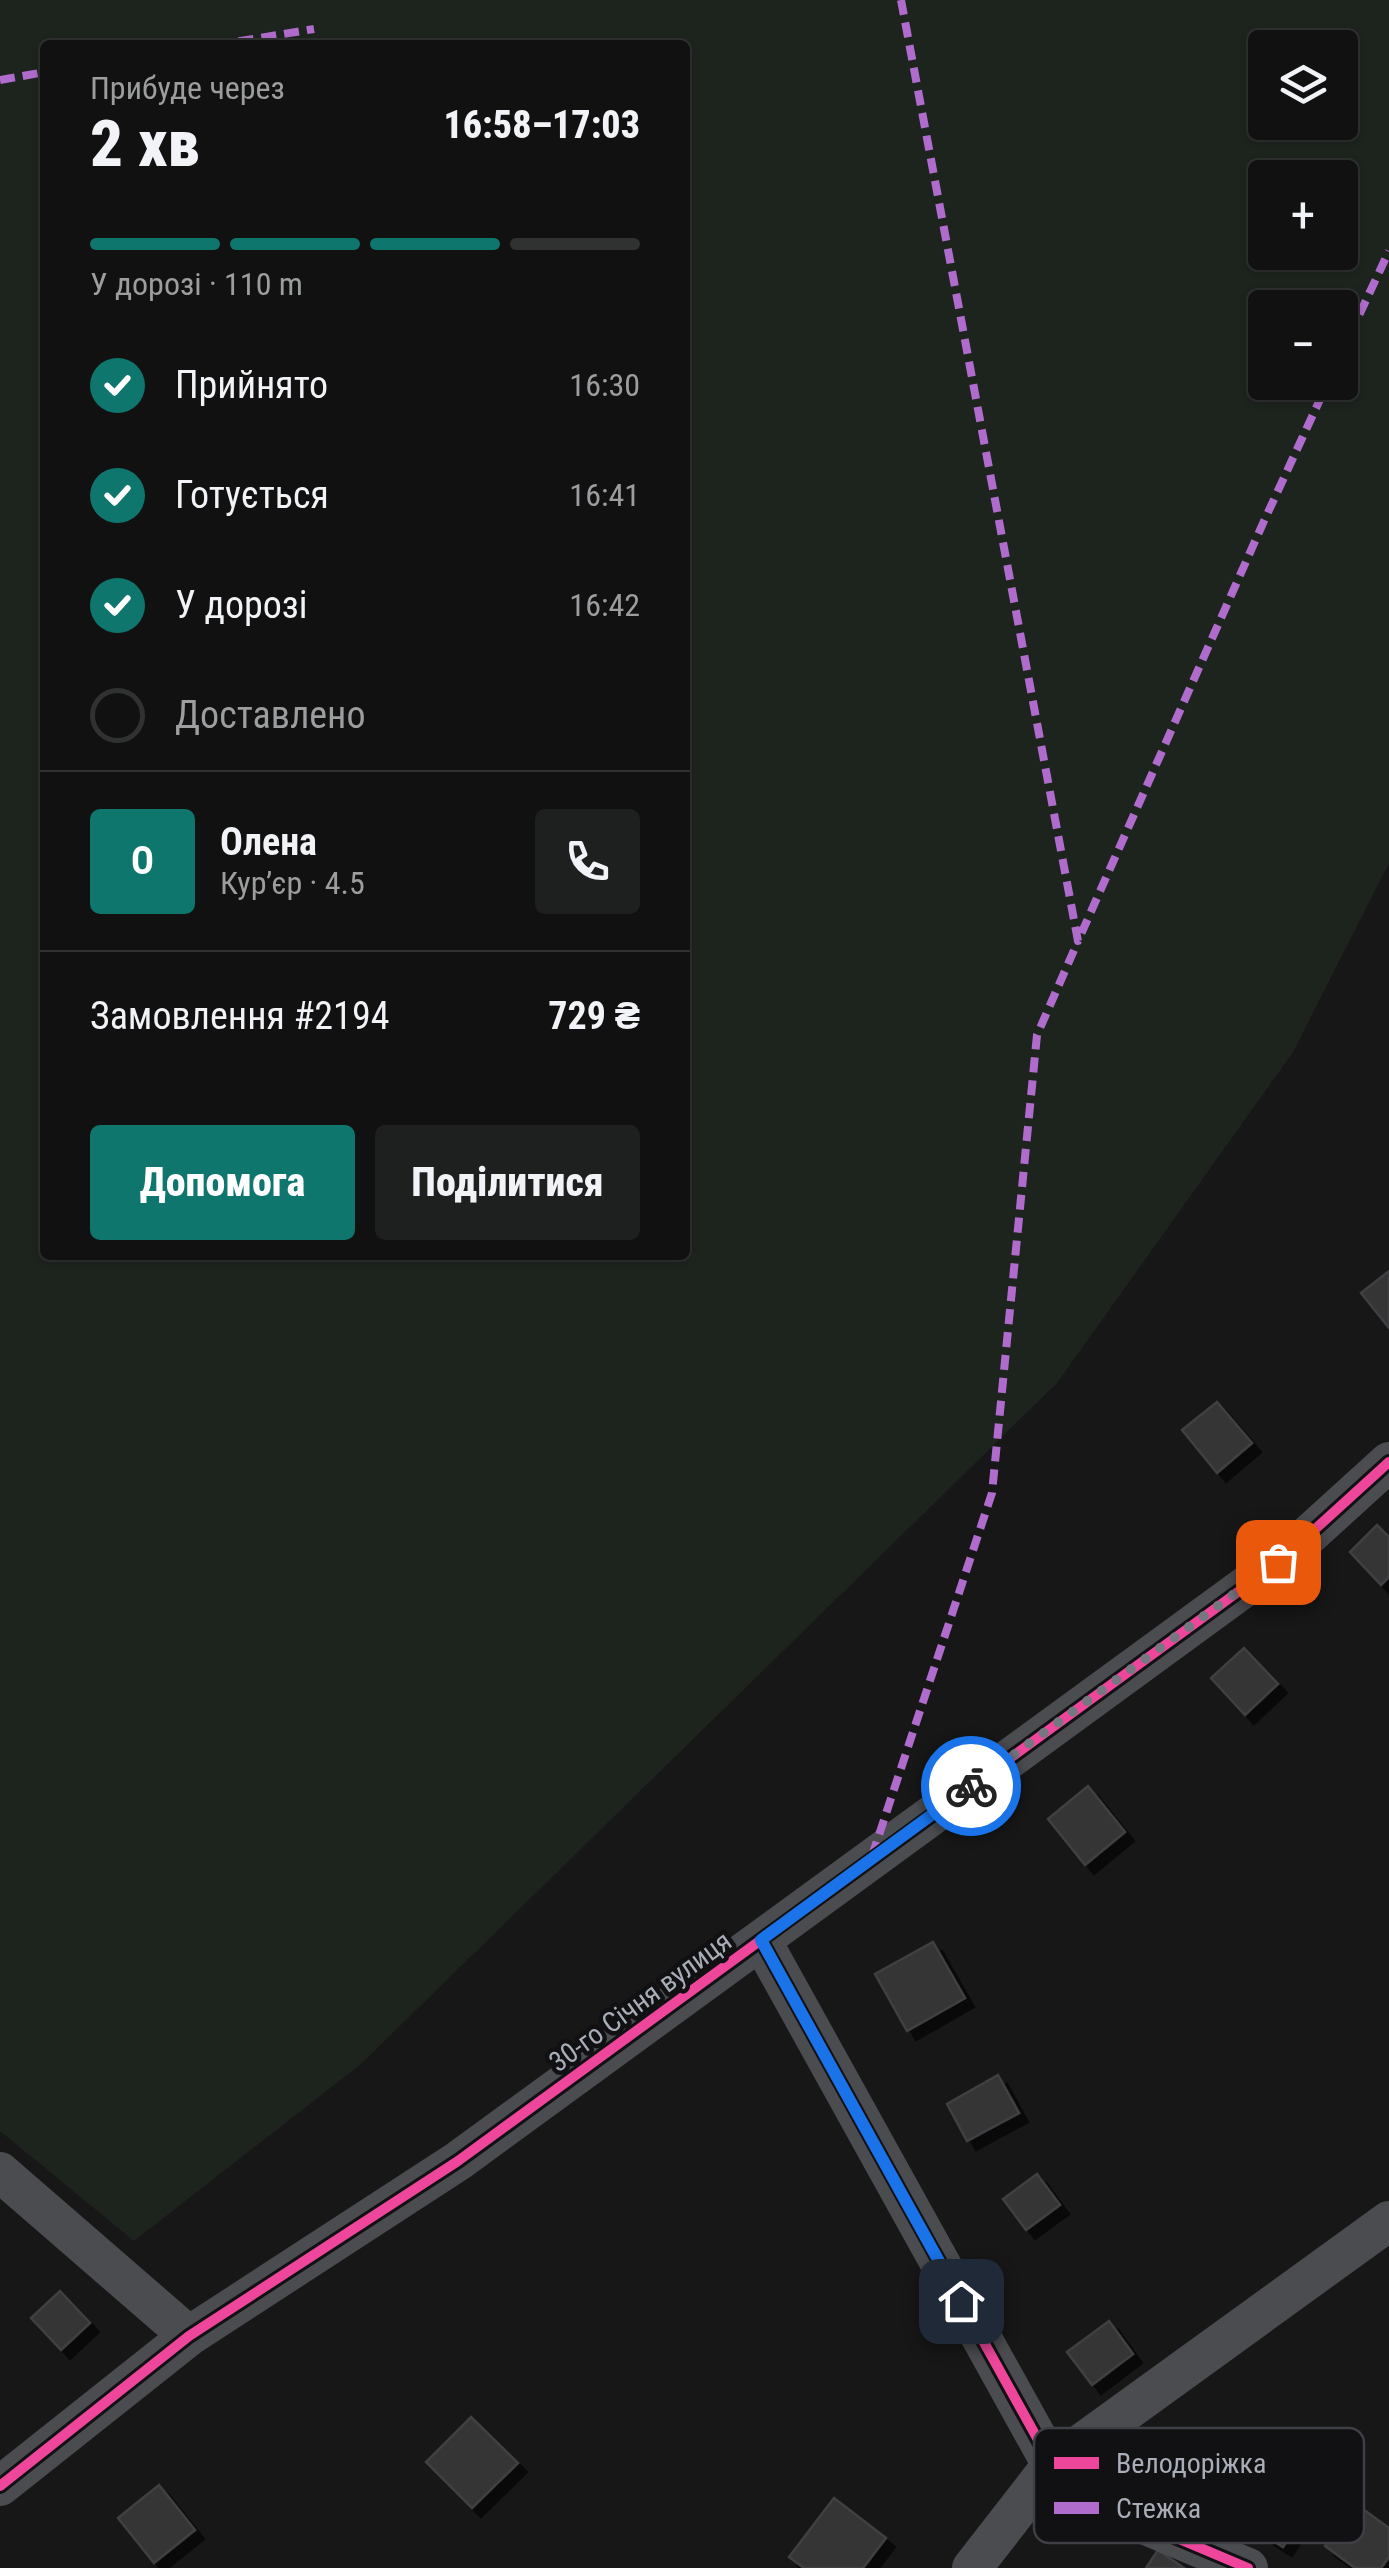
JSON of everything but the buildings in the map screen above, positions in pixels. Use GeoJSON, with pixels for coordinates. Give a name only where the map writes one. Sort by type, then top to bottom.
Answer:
{"type":"FeatureCollection","features":[{"type":"Feature","properties":{"kind":"street","name":"30-го Січня вулиця"},"geometry":{"type":"LineString","coordinates":[[0,2486],[189,2336],[458,2161],[1278,1562],[1389,1462]]}},
{"type":"Feature","properties":{"kind":"street"},"geometry":{"type":"LineString","coordinates":[[761,1940],[1034,2433]]}},
{"type":"Feature","properties":{"kind":"street"},"geometry":{"type":"LineString","coordinates":[[0,2172],[189,2336]]}},
{"type":"Feature","properties":{"kind":"street"},"geometry":{"type":"LineString","coordinates":[[1104,2428],[1389,2220]]}},
{"type":"Feature","properties":{"kind":"street"},"geometry":{"type":"LineString","coordinates":[[972,2568],[1034,2489]]}},
{"type":"Feature","properties":{"kind":"street"},"geometry":{"type":"LineString","coordinates":[[1189,2543],[1248,2568]]}},
{"type":"Feature","properties":{"kind":"shaded area"},"geometry":{"type":"Polygon","coordinates":[[[0,0],[1389,0],[1389,863],[1293,1052],[1057,1383],[361,2064],[134,2241],[0,2131],[0,0]]]}},
{"type":"Feature","properties":{"kind":"marked path"},"geometry":{"type":"LineString","coordinates":[[901,0],[1078,941],[1320,400]]}},
{"type":"Feature","properties":{"kind":"marked path"},"geometry":{"type":"LineString","coordinates":[[247,40],[314,29]]}},
{"type":"Feature","properties":{"kind":"marked path"},"geometry":{"type":"LineString","coordinates":[[0,80],[40,73]]}},
{"type":"Feature","properties":{"kind":"marked path"},"geometry":{"type":"LineString","coordinates":[[1358,317],[1389,251]]}},
{"type":"Feature","properties":{"kind":"marked path"},"geometry":{"type":"LineString","coordinates":[[872,1856],[992,1493],[1037,1035],[1078,941]]}},
{"type":"Feature","properties":{"kind":"cycle path"},"geometry":{"type":"LineString","coordinates":[[0,2486],[189,2336],[458,2161],[1279,1562],[1389,1462]]}},
{"type":"Feature","properties":{"kind":"cycle path"},"geometry":{"type":"LineString","coordinates":[[761,1940],[1034,2433]]}},
{"type":"Feature","properties":{"kind":"cycle path"},"geometry":{"type":"LineString","coordinates":[[1189,2543],[1248,2568]]}},
{"type":"Feature","properties":{"kind":"way so far"},"geometry":{"type":"LineString","coordinates":[[971,1786],[1278,1562]]}},
{"type":"Feature","properties":{"kind":"route"},"geometry":{"type":"LineString","coordinates":[[961,2301],[761,1940],[971,1786]]}}]}
